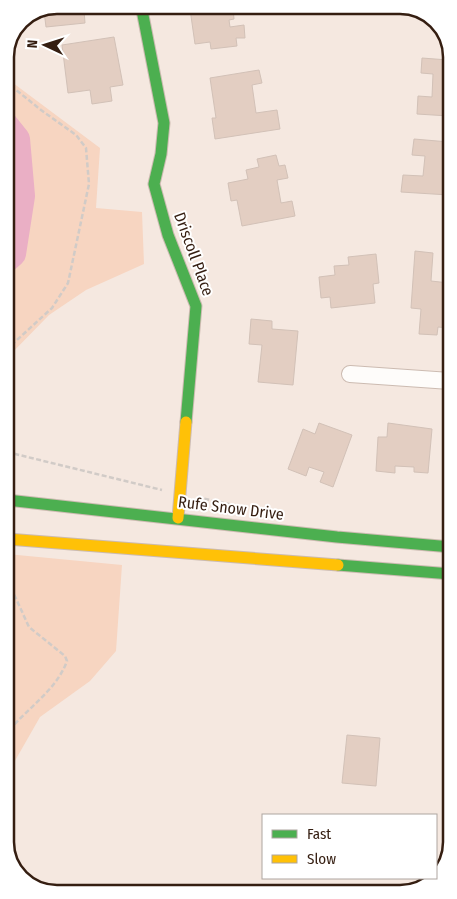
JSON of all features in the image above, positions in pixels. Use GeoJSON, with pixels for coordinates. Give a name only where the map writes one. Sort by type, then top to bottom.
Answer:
{"type":"FeatureCollection","features":[{"type":"Feature","properties":{"kind":"main road","name":"Driscoll Place"},"geometry":{"type":"LineString","coordinates":[[143,14],[164,123],[161,154],[154,184],[176,258],[196,306],[178,518]]}},
{"type":"Feature","properties":{"kind":"main road","name":"Rufe Snow Drive"},"geometry":{"type":"LineString","coordinates":[[14,501],[337,537],[443,546]]}},
{"type":"Feature","properties":{"kind":"main road"},"geometry":{"type":"LineString","coordinates":[[14,540],[443,573]]}},
{"type":"Feature","properties":{"kind":"street"},"geometry":{"type":"LineString","coordinates":[[350,374],[443,381]]}},
{"type":"Feature","properties":{"kind":"path"},"geometry":{"type":"LineString","coordinates":[[14,88],[40,110],[76,135],[86,148],[89,184],[68,283],[52,308],[14,343]]}},
{"type":"Feature","properties":{"kind":"path"},"geometry":{"type":"LineString","coordinates":[[14,454],[167,491]]}},
{"type":"Feature","properties":{"kind":"path"},"geometry":{"type":"LineString","coordinates":[[14,594],[29,627],[65,656],[67,661],[58,679],[46,694],[14,726]]}},
{"type":"Feature","properties":{"kind":"shaded area"},"geometry":{"type":"Polygon","coordinates":[[[14,84],[100,148],[96,208],[142,212],[144,264],[86,290],[49,315],[14,351],[14,84]]]}},
{"type":"Feature","properties":{"kind":"shaded area"},"geometry":{"type":"Polygon","coordinates":[[[14,555],[122,565],[116,651],[90,681],[40,717],[14,762],[14,555]]]}},
{"type":"Feature","properties":{"kind":"building"},"geometry":{"type":"Polygon","coordinates":[[[84,14],[85,23],[46,27],[45,16],[84,14]]]}},
{"type":"Feature","properties":{"kind":"building"},"geometry":{"type":"Polygon","coordinates":[[[191,14],[234,14],[234,19],[229,20],[230,27],[244,25],[245,38],[236,38],[237,46],[211,49],[210,42],[195,44],[191,14]]]}},
{"type":"Feature","properties":{"kind":"building"},"geometry":{"type":"Polygon","coordinates":[[[114,37],[123,85],[110,87],[112,101],[92,104],[90,90],[68,93],[62,45],[114,37]]]}},
{"type":"Feature","properties":{"kind":"building"},"geometry":{"type":"Polygon","coordinates":[[[422,58],[443,60],[443,116],[417,114],[418,96],[432,97],[433,74],[421,73],[422,58]]]}},
{"type":"Feature","properties":{"kind":"building"},"geometry":{"type":"Polygon","coordinates":[[[259,70],[262,83],[252,85],[256,113],[277,110],[280,129],[215,139],[212,118],[216,118],[210,78],[259,70]]]}},
{"type":"Feature","properties":{"kind":"building"},"geometry":{"type":"Polygon","coordinates":[[[414,139],[443,141],[443,195],[401,192],[403,175],[423,176],[425,156],[412,155],[414,139]]]}},
{"type":"Feature","properties":{"kind":"building"},"geometry":{"type":"Polygon","coordinates":[[[276,155],[279,166],[285,165],[288,178],[277,180],[281,203],[292,201],[295,216],[242,226],[237,200],[231,201],[228,183],[248,179],[246,170],[259,167],[257,159],[276,155]]]}},
{"type":"Feature","properties":{"kind":"building"},"geometry":{"type":"Polygon","coordinates":[[[415,251],[433,253],[431,281],[443,282],[443,327],[438,327],[437,335],[419,334],[421,309],[411,308],[415,251]]]}},
{"type":"Feature","properties":{"kind":"building"},"geometry":{"type":"Polygon","coordinates":[[[376,254],[379,283],[373,284],[375,303],[331,308],[330,297],[321,298],[319,277],[335,275],[334,266],[349,265],[348,257],[376,254]]]}},
{"type":"Feature","properties":{"kind":"building"},"geometry":{"type":"Polygon","coordinates":[[[251,319],[272,321],[272,329],[298,331],[293,385],[258,382],[262,345],[249,344],[251,319]]]}},
{"type":"Feature","properties":{"kind":"building"},"geometry":{"type":"Polygon","coordinates":[[[319,423],[352,435],[333,487],[320,482],[324,472],[309,467],[306,476],[288,469],[303,429],[315,434],[319,423]]]}},
{"type":"Feature","properties":{"kind":"building"},"geometry":{"type":"Polygon","coordinates":[[[388,423],[432,429],[428,473],[414,472],[414,467],[395,466],[395,473],[376,471],[378,437],[387,437],[388,423]]]}},
{"type":"Feature","properties":{"kind":"building"},"geometry":{"type":"Polygon","coordinates":[[[347,735],[380,738],[376,786],[342,783],[347,735]]]}},
{"type":"Feature","properties":{"kind":"waterway"},"geometry":{"type":"LineString","coordinates":[[14,135],[17,139],[22,196],[14,248]]}},
{"type":"Feature","properties":{"kind":"traffic: fast"},"geometry":{"type":"LineString","coordinates":[[143,14],[164,123],[161,154],[154,184],[168,235],[196,306],[186,422]]}},
{"type":"Feature","properties":{"kind":"traffic: fast"},"geometry":{"type":"LineString","coordinates":[[14,501],[337,537],[443,546]]}},
{"type":"Feature","properties":{"kind":"traffic: fast"},"geometry":{"type":"LineString","coordinates":[[338,565],[443,573]]}},
{"type":"Feature","properties":{"kind":"traffic: slow"},"geometry":{"type":"LineString","coordinates":[[178,518],[186,422]]}},
{"type":"Feature","properties":{"kind":"traffic: slow"},"geometry":{"type":"LineString","coordinates":[[14,540],[338,565]]}}]}
